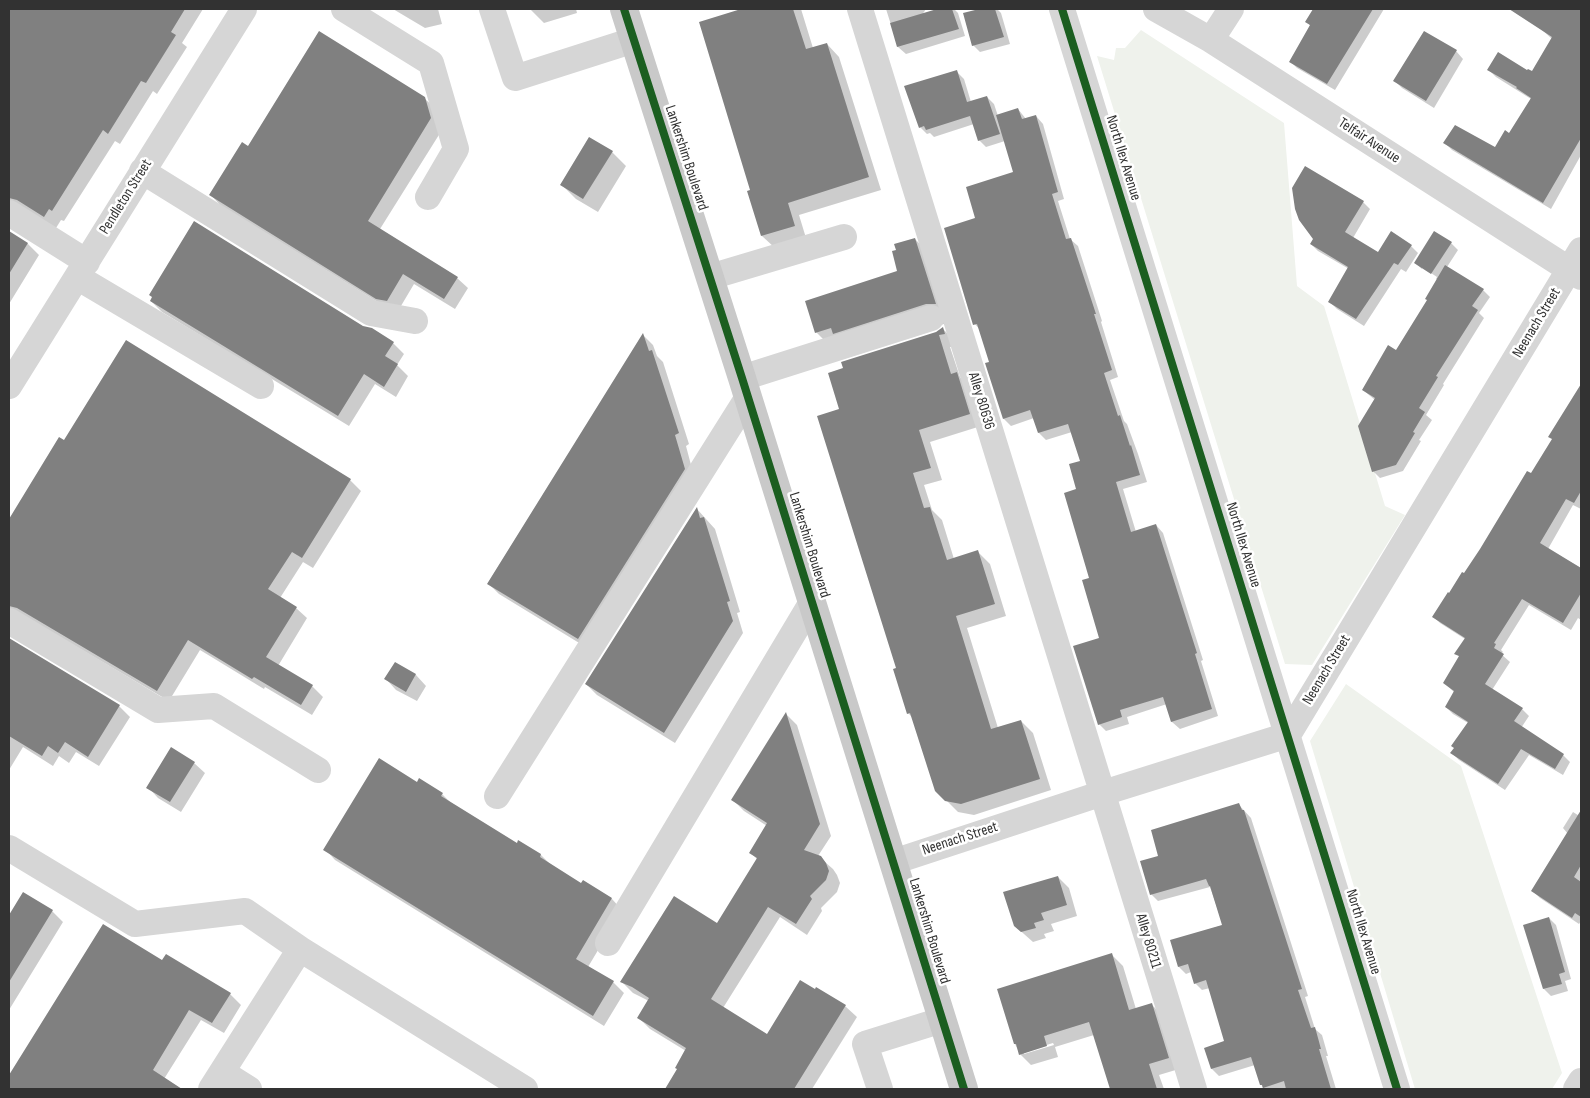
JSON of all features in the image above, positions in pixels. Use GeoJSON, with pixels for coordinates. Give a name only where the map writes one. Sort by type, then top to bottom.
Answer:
{"type":"FeatureCollection","features":[{"type":"Feature","properties":{"kind":"main road","name":"Lankershim Boulevard"},"geometry":{"type":"LineString","coordinates":[[624,9],[745,388],[964,1089]]}},
{"type":"Feature","properties":{"kind":"street","name":"Pendleton Street"},"geometry":{"type":"LineString","coordinates":[[9,386],[244,9]]}},
{"type":"Feature","properties":{"kind":"street"},"geometry":{"type":"LineString","coordinates":[[344,9],[431,62],[456,149],[428,197]]}},
{"type":"Feature","properties":{"kind":"street"},"geometry":{"type":"LineString","coordinates":[[492,9],[514,78],[634,40]]}},
{"type":"Feature","properties":{"kind":"street","name":"Alley 80636"},"geometry":{"type":"LineString","coordinates":[[860,9],[1103,793]]}},
{"type":"Feature","properties":{"kind":"street","name":"North Ilex Avenue"},"geometry":{"type":"LineString","coordinates":[[1062,9],[1396,1089]]}},
{"type":"Feature","properties":{"kind":"street","name":"Telfair Avenue"},"geometry":{"type":"LineString","coordinates":[[1156,9],[1211,40],[1577,265]]}},
{"type":"Feature","properties":{"kind":"street"},"geometry":{"type":"LineString","coordinates":[[1211,40],[1231,9]]}},
{"type":"Feature","properties":{"kind":"street"},"geometry":{"type":"LineString","coordinates":[[142,171],[371,313],[415,321]]}},
{"type":"Feature","properties":{"kind":"street"},"geometry":{"type":"LineString","coordinates":[[9,213],[82,269],[261,386]]}},
{"type":"Feature","properties":{"kind":"street"},"geometry":{"type":"LineString","coordinates":[[710,277],[844,237]]}},
{"type":"Feature","properties":{"kind":"street","name":"Neenach Street"},"geometry":{"type":"LineString","coordinates":[[893,862],[1288,735],[1577,265]]}},
{"type":"Feature","properties":{"kind":"street"},"geometry":{"type":"LineString","coordinates":[[497,796],[745,388],[931,318]]}},
{"type":"Feature","properties":{"kind":"street"},"geometry":{"type":"LineString","coordinates":[[608,943],[812,602]]}},
{"type":"Feature","properties":{"kind":"street"},"geometry":{"type":"LineString","coordinates":[[9,621],[158,710],[214,706],[318,770]]}},
{"type":"Feature","properties":{"kind":"street","name":"Alley 80211"},"geometry":{"type":"LineString","coordinates":[[1103,793],[1194,1089]]}},
{"type":"Feature","properties":{"kind":"street"},"geometry":{"type":"LineString","coordinates":[[9,848],[135,924],[245,911],[300,949],[525,1089]]}},
{"type":"Feature","properties":{"kind":"street"},"geometry":{"type":"LineString","coordinates":[[249,1089],[217,1081],[300,949]]}},
{"type":"Feature","properties":{"kind":"street"},"geometry":{"type":"LineString","coordinates":[[880,1089],[865,1044],[942,1020]]}},
{"type":"Feature","properties":{"kind":"street"},"geometry":{"type":"LineString","coordinates":[[1576,1089],[1581,1081]]}},
{"type":"Feature","properties":{"kind":"shaded area"},"geometry":{"type":"Polygon","coordinates":[[[1141,30],[1284,123],[1297,286],[1324,306],[1385,506],[1405,515],[1312,665],[1285,664],[1097,56],[1114,60],[1116,48],[1125,48],[1141,30]]]}},
{"type":"Feature","properties":{"kind":"shaded area"},"geometry":{"type":"Polygon","coordinates":[[[1346,684],[1461,766],[1562,1073],[1552,1089],[1415,1089],[1310,741],[1346,684]]]}},
{"type":"Feature","properties":{"kind":"building"},"geometry":{"type":"Polygon","coordinates":[[[9,9],[185,9],[171,32],[176,35],[146,83],[141,81],[108,134],[103,130],[52,211],[49,209],[44,217],[17,200],[9,198],[9,9]]]}},
{"type":"Feature","properties":{"kind":"building"},"geometry":{"type":"Polygon","coordinates":[[[741,9],[793,9],[806,49],[827,43],[869,177],[788,203],[795,226],[761,236],[747,191],[750,190],[699,22],[741,9]]]}},
{"type":"Feature","properties":{"kind":"building"},"geometry":{"type":"Polygon","coordinates":[[[937,9],[952,9],[959,29],[897,47],[890,23],[937,9]]]}},
{"type":"Feature","properties":{"kind":"building"},"geometry":{"type":"Polygon","coordinates":[[[979,9],[995,9],[1004,37],[972,46],[963,13],[979,9]]]}},
{"type":"Feature","properties":{"kind":"building"},"geometry":{"type":"Polygon","coordinates":[[[1313,9],[1373,9],[1327,84],[1289,62],[1310,25],[1305,22],[1313,9]]]}},
{"type":"Feature","properties":{"kind":"building"},"geometry":{"type":"Polygon","coordinates":[[[1509,9],[1581,9],[1581,138],[1543,203],[1443,143],[1455,125],[1495,147],[1505,130],[1509,133],[1531,98],[1517,87],[1487,70],[1498,52],[1527,70],[1532,71],[1552,37],[1509,9]]]}},
{"type":"Feature","properties":{"kind":"building"},"geometry":{"type":"Polygon","coordinates":[[[319,31],[425,97],[431,118],[368,221],[458,277],[444,299],[403,274],[387,301],[376,299],[209,195],[242,142],[248,146],[319,31]]]}},
{"type":"Feature","properties":{"kind":"building"},"geometry":{"type":"Polygon","coordinates":[[[1424,31],[1457,50],[1426,101],[1393,81],[1424,31]]]}},
{"type":"Feature","properties":{"kind":"building"},"geometry":{"type":"Polygon","coordinates":[[[957,70],[967,102],[987,96],[1000,134],[978,141],[970,116],[926,130],[924,126],[919,128],[904,86],[957,70]]]}},
{"type":"Feature","properties":{"kind":"building"},"geometry":{"type":"Polygon","coordinates":[[[1018,108],[1022,119],[1036,115],[1058,192],[1052,194],[1066,239],[1071,238],[1096,314],[1094,314],[1112,370],[1104,373],[1140,475],[1116,482],[1131,532],[1156,524],[1197,653],[1195,654],[1212,709],[1171,722],[1163,697],[1120,710],[1122,717],[1098,725],[1073,646],[1099,638],[1082,580],[1089,578],[1064,493],[1076,489],[1069,464],[1080,461],[1068,424],[1038,433],[1030,410],[1003,419],[985,363],[989,362],[977,324],[973,325],[944,228],[975,218],[966,187],[1013,172],[996,115],[1018,108]]]}},
{"type":"Feature","properties":{"kind":"building"},"geometry":{"type":"Polygon","coordinates":[[[589,137],[613,151],[583,199],[560,185],[589,137]]]}},
{"type":"Feature","properties":{"kind":"building"},"geometry":{"type":"Polygon","coordinates":[[[1305,166],[1364,201],[1345,232],[1378,252],[1391,231],[1412,245],[1398,265],[1394,263],[1356,319],[1328,302],[1348,267],[1310,244],[1313,239],[1299,220],[1295,209],[1292,188],[1305,166]]]}},
{"type":"Feature","properties":{"kind":"building"},"geometry":{"type":"Polygon","coordinates":[[[194,221],[363,326],[372,328],[394,342],[385,356],[398,364],[384,387],[364,374],[338,416],[150,301],[152,297],[149,295],[194,221]]]}},
{"type":"Feature","properties":{"kind":"building"},"geometry":{"type":"Polygon","coordinates":[[[9,231],[28,243],[9,274],[9,231]]]}},
{"type":"Feature","properties":{"kind":"building"},"geometry":{"type":"Polygon","coordinates":[[[1434,231],[1452,242],[1431,274],[1414,263],[1434,231]]]}},
{"type":"Feature","properties":{"kind":"building"},"geometry":{"type":"Polygon","coordinates":[[[915,238],[936,304],[926,304],[833,334],[831,328],[815,333],[805,301],[897,271],[892,251],[896,250],[894,244],[915,238]]]}},
{"type":"Feature","properties":{"kind":"building"},"geometry":{"type":"Polygon","coordinates":[[[1445,265],[1484,289],[1472,306],[1478,310],[1436,376],[1438,377],[1419,408],[1425,412],[1396,465],[1372,472],[1358,426],[1375,398],[1362,390],[1388,345],[1396,350],[1427,300],[1425,299],[1445,265]]]}},
{"type":"Feature","properties":{"kind":"building"},"geometry":{"type":"Polygon","coordinates":[[[943,327],[945,334],[939,335],[951,374],[957,372],[970,414],[919,430],[931,468],[913,473],[924,508],[930,507],[947,560],[978,550],[995,604],[956,616],[991,729],[1021,720],[1040,779],[961,804],[945,801],[935,791],[910,713],[907,714],[893,669],[896,668],[817,416],[839,409],[828,373],[843,368],[841,362],[936,332],[943,327]]]}},
{"type":"Feature","properties":{"kind":"building"},"geometry":{"type":"Polygon","coordinates":[[[643,333],[649,351],[652,350],[679,433],[675,435],[685,469],[578,639],[487,584],[643,333]]]}},
{"type":"Feature","properties":{"kind":"building"},"geometry":{"type":"Polygon","coordinates":[[[126,340],[351,479],[302,558],[292,552],[268,589],[297,607],[266,657],[313,685],[301,705],[254,677],[252,679],[188,640],[157,691],[17,608],[9,606],[9,519],[59,437],[64,440],[126,340]]]}},
{"type":"Feature","properties":{"kind":"building"},"geometry":{"type":"Polygon","coordinates":[[[1581,384],[1581,491],[1574,503],[1566,499],[1540,543],[1581,568],[1581,593],[1563,623],[1522,599],[1494,643],[1496,644],[1494,648],[1504,654],[1485,684],[1523,708],[1514,721],[1564,754],[1555,769],[1521,749],[1498,784],[1450,753],[1454,748],[1451,746],[1468,722],[1445,707],[1454,691],[1443,683],[1459,656],[1454,654],[1465,638],[1432,617],[1480,549],[1527,471],[1531,473],[1552,439],[1548,437],[1581,384]]]}},
{"type":"Feature","properties":{"kind":"building"},"geometry":{"type":"Polygon","coordinates":[[[697,507],[700,518],[704,517],[730,601],[727,602],[733,621],[664,733],[585,684],[697,507]]]}},
{"type":"Feature","properties":{"kind":"building"},"geometry":{"type":"Polygon","coordinates":[[[9,638],[120,705],[88,757],[65,742],[58,753],[48,746],[42,756],[9,736],[9,638]]]}},
{"type":"Feature","properties":{"kind":"building"},"geometry":{"type":"Polygon","coordinates":[[[395,662],[416,674],[406,692],[384,679],[395,662]]]}},
{"type":"Feature","properties":{"kind":"building"},"geometry":{"type":"Polygon","coordinates":[[[786,712],[820,824],[804,850],[821,856],[829,871],[826,880],[810,896],[812,899],[796,924],[768,907],[711,999],[767,1034],[800,980],[846,1005],[794,1089],[665,1089],[677,1069],[675,1068],[686,1048],[637,1018],[649,998],[620,982],[674,896],[717,923],[757,858],[749,853],[767,823],[731,800],[786,712]]]}},
{"type":"Feature","properties":{"kind":"building"},"geometry":{"type":"Polygon","coordinates":[[[171,747],[195,762],[170,802],[146,788],[171,747]]]}},
{"type":"Feature","properties":{"kind":"building"},"geometry":{"type":"Polygon","coordinates":[[[379,758],[417,782],[419,778],[443,793],[441,796],[517,843],[518,840],[541,854],[540,857],[581,883],[583,880],[612,898],[576,959],[614,981],[593,1016],[323,850],[379,758]]]}},
{"type":"Feature","properties":{"kind":"building"},"geometry":{"type":"Polygon","coordinates":[[[1239,803],[1242,810],[1244,810],[1302,989],[1298,990],[1311,1028],[1315,1027],[1321,1049],[1319,1049],[1331,1089],[1286,1089],[1284,1081],[1263,1088],[1260,1085],[1251,1057],[1211,1069],[1204,1048],[1224,1041],[1206,980],[1194,984],[1188,964],[1178,967],[1170,940],[1222,925],[1210,886],[1206,879],[1150,895],[1140,861],[1158,856],[1151,830],[1239,803]]]}},
{"type":"Feature","properties":{"kind":"building"},"geometry":{"type":"Polygon","coordinates":[[[1581,810],[1581,865],[1574,877],[1581,882],[1581,917],[1575,913],[1572,918],[1531,891],[1581,810]]]}},
{"type":"Feature","properties":{"kind":"building"},"geometry":{"type":"Polygon","coordinates":[[[1058,876],[1067,905],[1041,913],[1044,920],[1034,923],[1036,928],[1021,932],[1014,926],[1003,892],[1058,876]]]}},
{"type":"Feature","properties":{"kind":"building"},"geometry":{"type":"Polygon","coordinates":[[[23,892],[53,910],[9,982],[9,915],[23,892]]]}},
{"type":"Feature","properties":{"kind":"building"},"geometry":{"type":"Polygon","coordinates":[[[1549,917],[1565,972],[1559,974],[1562,984],[1543,989],[1523,925],[1549,917]]]}},
{"type":"Feature","properties":{"kind":"building"},"geometry":{"type":"Polygon","coordinates":[[[103,924],[162,960],[166,954],[231,993],[212,1023],[189,1010],[153,1070],[182,1089],[9,1089],[9,1075],[103,924]]]}},
{"type":"Feature","properties":{"kind":"building"},"geometry":{"type":"Polygon","coordinates":[[[1112,953],[1129,1010],[1152,1003],[1169,1058],[1149,1064],[1157,1089],[1110,1089],[1089,1022],[1044,1036],[1047,1046],[1019,1055],[1016,1044],[1014,1044],[997,989],[1112,953]]]}},
{"type":"Feature","properties":{"kind":"cycle path"},"geometry":{"type":"LineString","coordinates":[[624,9],[742,378],[964,1089]]}},
{"type":"Feature","properties":{"kind":"cycle path"},"geometry":{"type":"LineString","coordinates":[[1062,9],[1397,1089]]}}]}
